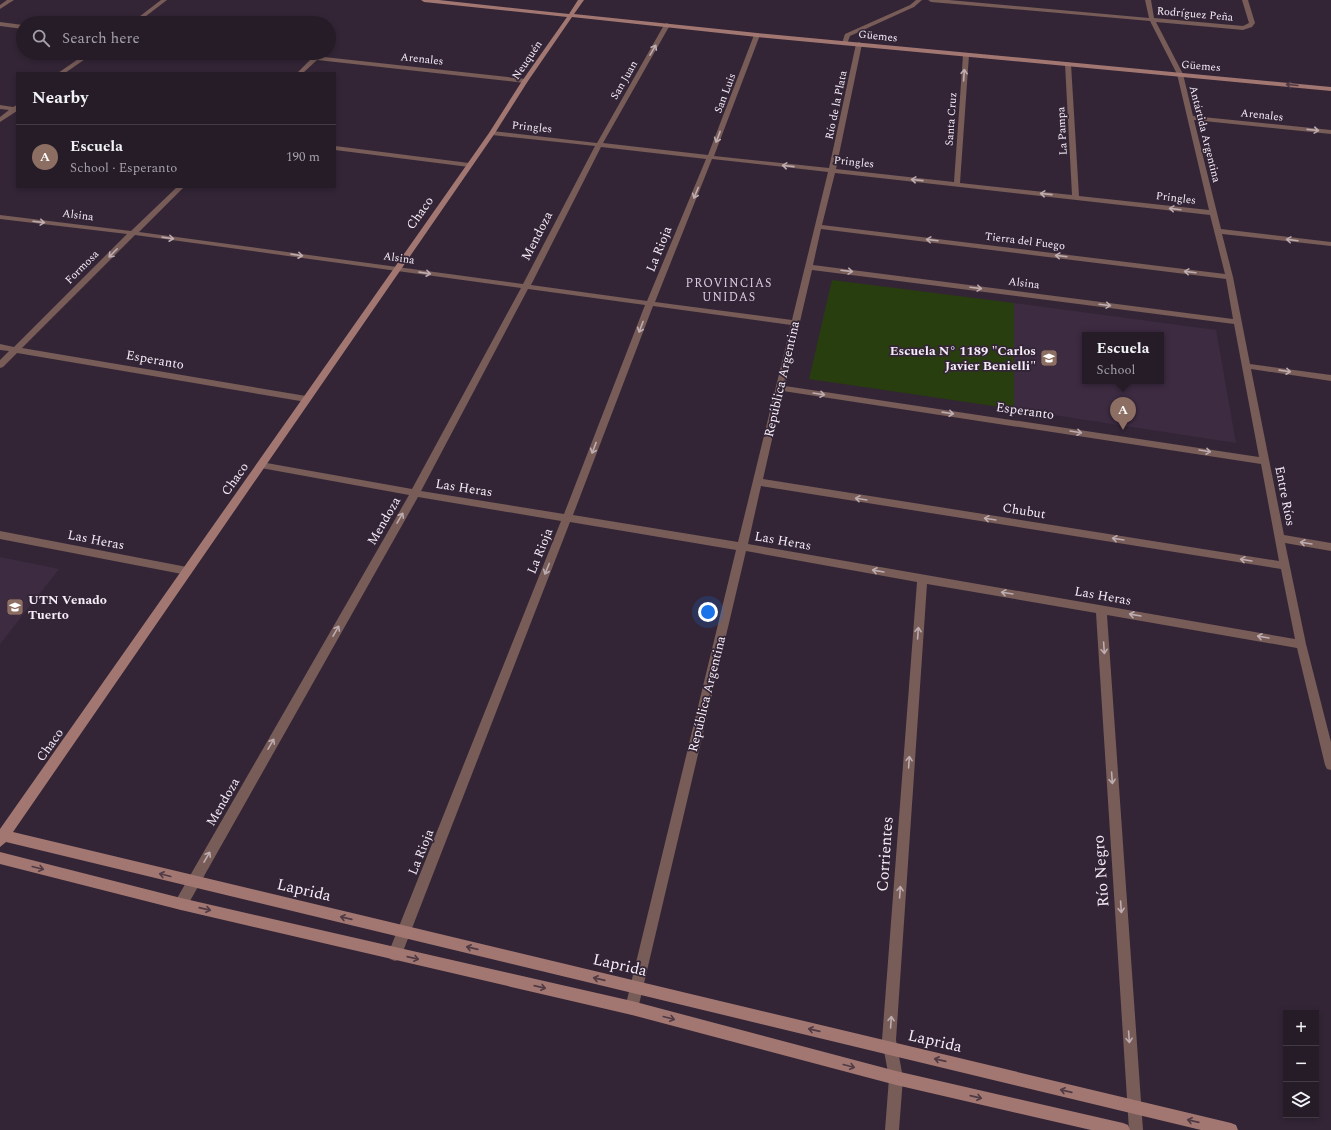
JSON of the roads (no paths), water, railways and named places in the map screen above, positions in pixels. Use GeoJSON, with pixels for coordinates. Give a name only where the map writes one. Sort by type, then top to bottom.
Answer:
{"type":"FeatureCollection","features":[{"type":"Feature","properties":{"kind":"main road","name":"Güemes"},"geometry":{"type":"LineString","coordinates":[[424,0],[757,35],[1331,89]]}},
{"type":"Feature","properties":{"kind":"main road","name":"Neuquén"},"geometry":{"type":"LineString","coordinates":[[492,133],[526,80],[581,0]]}},
{"type":"Feature","properties":{"kind":"main road","name":"Chaco"},"geometry":{"type":"LineString","coordinates":[[1,837],[492,133]]}},
{"type":"Feature","properties":{"kind":"main road","name":"Laprida"},"geometry":{"type":"LineString","coordinates":[[1,837],[1231,1130]]}},
{"type":"Feature","properties":{"kind":"main road"},"geometry":{"type":"LineString","coordinates":[[0,858],[181,904],[632,1008],[896,1078],[1123,1130]]}},
{"type":"Feature","properties":{"kind":"street"},"geometry":{"type":"LineString","coordinates":[[0,7],[11,0]]}},
{"type":"Feature","properties":{"kind":"street"},"geometry":{"type":"LineString","coordinates":[[143,16],[164,0]]}},
{"type":"Feature","properties":{"kind":"street"},"geometry":{"type":"LineString","coordinates":[[845,43],[847,35],[912,6],[918,0]]}},
{"type":"Feature","properties":{"kind":"street","name":"Rodríguez Peña"},"geometry":{"type":"LineString","coordinates":[[931,0],[1034,7],[1243,28],[1252,24],[1245,0]]}},
{"type":"Feature","properties":{"kind":"street","name":"Antártida Argentina"},"geometry":{"type":"LineString","coordinates":[[1148,0],[1152,20],[1180,74],[1219,231]]}},
{"type":"Feature","properties":{"kind":"street"},"geometry":{"type":"LineString","coordinates":[[0,24],[16,26]]}},
{"type":"Feature","properties":{"kind":"street","name":"San Juan"},"geometry":{"type":"LineString","coordinates":[[599,145],[667,25]]}},
{"type":"Feature","properties":{"kind":"street","name":"San Luis"},"geometry":{"type":"LineString","coordinates":[[710,157],[757,35]]}},
{"type":"Feature","properties":{"kind":"street","name":"Río de la Plata"},"geometry":{"type":"LineString","coordinates":[[832,170],[859,44]]}},
{"type":"Feature","properties":{"kind":"street","name":"Santa Cruz"},"geometry":{"type":"LineString","coordinates":[[957,184],[966,55]]}},
{"type":"Feature","properties":{"kind":"street"},"geometry":{"type":"LineString","coordinates":[[62,72],[80,60]]}},
{"type":"Feature","properties":{"kind":"street"},"geometry":{"type":"LineString","coordinates":[[301,72],[314,60]]}},
{"type":"Feature","properties":{"kind":"street","name":"Arenales"},"geometry":{"type":"LineString","coordinates":[[335,60],[526,80]]}},
{"type":"Feature","properties":{"kind":"street","name":"La Pampa"},"geometry":{"type":"LineString","coordinates":[[1068,64],[1076,197]]}},
{"type":"Feature","properties":{"kind":"street"},"geometry":{"type":"LineString","coordinates":[[0,107],[16,108]]}},
{"type":"Feature","properties":{"kind":"street"},"geometry":{"type":"LineString","coordinates":[[0,120],[16,108]]}},
{"type":"Feature","properties":{"kind":"street","name":"Arenales"},"geometry":{"type":"LineString","coordinates":[[1191,118],[1331,132]]}},
{"type":"Feature","properties":{"kind":"street","name":"Pringles"},"geometry":{"type":"LineString","coordinates":[[492,133],[1214,213]]}},
{"type":"Feature","properties":{"kind":"street","name":"Mendoza"},"geometry":{"type":"LineString","coordinates":[[181,904],[414,493],[526,286],[599,145]]}},
{"type":"Feature","properties":{"kind":"street"},"geometry":{"type":"LineString","coordinates":[[336,148],[469,165]]}},
{"type":"Feature","properties":{"kind":"street","name":"La Rioja"},"geometry":{"type":"LineString","coordinates":[[395,954],[650,304],[710,157]]}},
{"type":"Feature","properties":{"kind":"street","name":"República Argentina"},"geometry":{"type":"LineString","coordinates":[[632,1008],[832,170]]}},
{"type":"Feature","properties":{"kind":"street","name":"Formosa"},"geometry":{"type":"LineString","coordinates":[[0,365],[133,233],[181,188]]}},
{"type":"Feature","properties":{"kind":"street","name":"Alsina"},"geometry":{"type":"LineString","coordinates":[[0,217],[133,233],[796,323]]}},
{"type":"Feature","properties":{"kind":"street","name":"Tierra del Fuego"},"geometry":{"type":"LineString","coordinates":[[819,226],[1229,277]]}},
{"type":"Feature","properties":{"kind":"street"},"geometry":{"type":"LineString","coordinates":[[1219,231],[1331,244]]}},
{"type":"Feature","properties":{"kind":"street","name":"Entre Ríos"},"geometry":{"type":"LineString","coordinates":[[1219,231],[1301,644],[1331,765]]}},
{"type":"Feature","properties":{"kind":"street","name":"Alsina"},"geometry":{"type":"LineString","coordinates":[[808,267],[1237,322]]}},
{"type":"Feature","properties":{"kind":"street","name":"Esperanto"},"geometry":{"type":"LineString","coordinates":[[0,347],[306,399]]}},
{"type":"Feature","properties":{"kind":"street"},"geometry":{"type":"LineString","coordinates":[[1246,366],[1331,378]]}},
{"type":"Feature","properties":{"kind":"street","name":"Esperanto"},"geometry":{"type":"LineString","coordinates":[[780,388],[1265,461]]}},
{"type":"Feature","properties":{"kind":"street","name":"Las Heras"},"geometry":{"type":"LineString","coordinates":[[261,465],[414,493],[743,547],[1301,644]]}},
{"type":"Feature","properties":{"kind":"street","name":"Chubut"},"geometry":{"type":"LineString","coordinates":[[758,482],[1285,566]]}},
{"type":"Feature","properties":{"kind":"street","name":"Las Heras"},"geometry":{"type":"LineString","coordinates":[[0,535],[187,571]]}},
{"type":"Feature","properties":{"kind":"street"},"geometry":{"type":"LineString","coordinates":[[1280,538],[1331,547]]}},
{"type":"Feature","properties":{"kind":"street","name":"Corrientes"},"geometry":{"type":"LineString","coordinates":[[892,1130],[896,1078],[889,1040],[922,579]]}},
{"type":"Feature","properties":{"kind":"street","name":"Río Negro"},"geometry":{"type":"LineString","coordinates":[[1101,609],[1136,1130]]}},
{"type":"Feature","properties":{"kind":"place","name":"Escuela N° 1189 \"Carlos Javier Benielli\""},"geometry":{"type":"Point","coordinates":[1049,358]}},
{"type":"Feature","properties":{"kind":"place","name":"Escuela"},"geometry":{"type":"Point","coordinates":[1123,430]}},
{"type":"Feature","properties":{"kind":"place","name":"UTN Venado Tuerto"},"geometry":{"type":"Point","coordinates":[15,607]}},
{"type":"Feature","properties":{"kind":"district","name":"PROVINCIAS UNIDAS"},"geometry":{"type":"Point","coordinates":[729,290]}}]}
